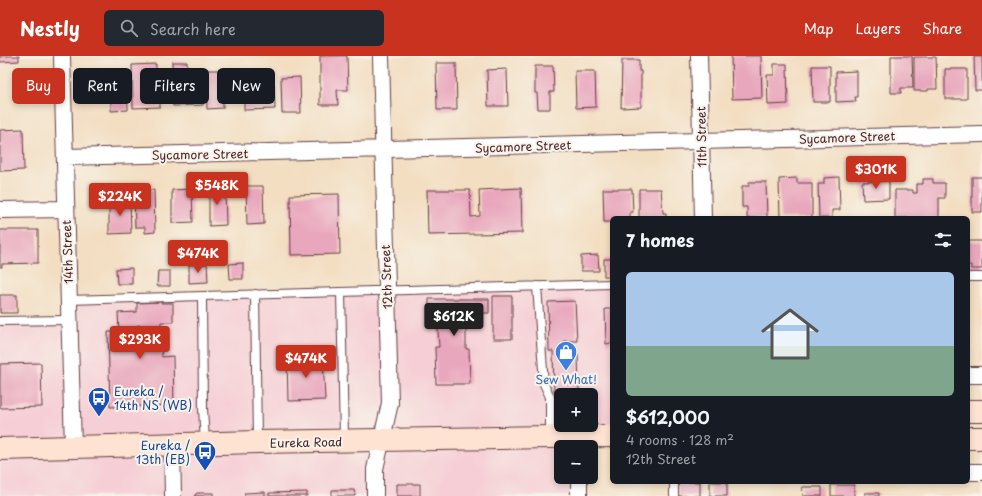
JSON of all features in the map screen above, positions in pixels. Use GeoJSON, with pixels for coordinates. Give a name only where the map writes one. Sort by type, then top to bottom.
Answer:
{"type":"FeatureCollection","features":[{"type":"Feature","properties":{"kind":"main road"},"geometry":{"type":"LineString","coordinates":[[970,411],[982,411]]}},
{"type":"Feature","properties":{"kind":"main road","name":"Eureka Road"},"geometry":{"type":"LineString","coordinates":[[589,440],[610,436]]}},
{"type":"Feature","properties":{"kind":"main road","name":"Eureka Road"},"geometry":{"type":"LineString","coordinates":[[0,449],[257,442],[550,437],[566,440]]}},
{"type":"Feature","properties":{"kind":"main road"},"geometry":{"type":"LineString","coordinates":[[970,438],[982,438]]}},
{"type":"Feature","properties":{"kind":"street","name":"14th Street"},"geometry":{"type":"LineString","coordinates":[[62,56],[73,447]]}},
{"type":"Feature","properties":{"kind":"street","name":"12th Street"},"geometry":{"type":"LineString","coordinates":[[376,496],[375,468],[390,402],[381,56]]}},
{"type":"Feature","properties":{"kind":"street","name":"11th Street"},"geometry":{"type":"LineString","coordinates":[[699,56],[703,216]]}},
{"type":"Feature","properties":{"kind":"street","name":"Sycamore Street"},"geometry":{"type":"LineString","coordinates":[[65,157],[982,134]]}},
{"type":"Feature","properties":{"kind":"street"},"geometry":{"type":"LineString","coordinates":[[0,210],[66,209]]}},
{"type":"Feature","properties":{"kind":"street"},"geometry":{"type":"LineString","coordinates":[[970,375],[982,375]]}},
{"type":"Feature","properties":{"kind":"street"},"geometry":{"type":"LineString","coordinates":[[172,445],[173,496]]}},
{"type":"Feature","properties":{"kind":"street"},"geometry":{"type":"LineString","coordinates":[[970,472],[982,472]]}},
{"type":"Feature","properties":{"kind":"street"},"geometry":{"type":"LineString","coordinates":[[579,484],[579,496]]}},
{"type":"Feature","properties":{"kind":"lane"},"geometry":{"type":"LineString","coordinates":[[970,277],[982,277]]}},
{"type":"Feature","properties":{"kind":"lane"},"geometry":{"type":"LineString","coordinates":[[69,300],[610,284]]}},
{"type":"Feature","properties":{"kind":"lane"},"geometry":{"type":"LineString","coordinates":[[537,286],[544,384],[550,397],[550,437]]}},
{"type":"Feature","properties":{"kind":"lane"},"geometry":{"type":"LineString","coordinates":[[341,292],[344,441]]}},
{"type":"Feature","properties":{"kind":"lane"},"geometry":{"type":"LineString","coordinates":[[255,294],[257,442]]}},
{"type":"Feature","properties":{"kind":"lane"},"geometry":{"type":"LineString","coordinates":[[202,296],[203,408],[205,444]]}},
{"type":"Feature","properties":{"kind":"lane"},"geometry":{"type":"LineString","coordinates":[[0,321],[69,320]]}},
{"type":"Feature","properties":{"kind":"lane"},"geometry":{"type":"LineString","coordinates":[[674,484],[674,496]]}},
{"type":"Feature","properties":{"kind":"shaded area"},"geometry":{"type":"Polygon","coordinates":[[[610,284],[610,436],[593,440],[554,440],[554,484],[579,484],[579,496],[0,496],[0,321],[69,320],[69,300],[610,284]]]}},
{"type":"Feature","properties":{"kind":"building"},"geometry":{"type":"Polygon","coordinates":[[[0,56],[19,56],[19,61],[0,62],[0,56]]]}},
{"type":"Feature","properties":{"kind":"building"},"geometry":{"type":"Polygon","coordinates":[[[320,56],[347,56],[348,90],[337,90],[338,105],[320,105],[320,56]]]}},
{"type":"Feature","properties":{"kind":"building"},"geometry":{"type":"Polygon","coordinates":[[[731,56],[761,56],[762,98],[732,99],[731,56]]]}},
{"type":"Feature","properties":{"kind":"building"},"geometry":{"type":"Polygon","coordinates":[[[891,56],[912,56],[913,88],[901,88],[901,93],[891,93],[891,56]]]}},
{"type":"Feature","properties":{"kind":"building"},"geometry":{"type":"Polygon","coordinates":[[[914,57],[936,57],[937,89],[928,89],[928,91],[914,91],[914,57]]]}},
{"type":"Feature","properties":{"kind":"building"},"geometry":{"type":"Polygon","coordinates":[[[974,57],[982,57],[982,90],[975,90],[974,57]]]}},
{"type":"Feature","properties":{"kind":"building"},"geometry":{"type":"Polygon","coordinates":[[[622,60],[639,60],[639,71],[641,71],[641,107],[621,108],[622,60]]]}},
{"type":"Feature","properties":{"kind":"building"},"geometry":{"type":"Polygon","coordinates":[[[172,62],[187,62],[187,68],[172,68],[172,62]]]}},
{"type":"Feature","properties":{"kind":"building"},"geometry":{"type":"Polygon","coordinates":[[[436,63],[456,63],[457,110],[437,110],[436,63]]]}},
{"type":"Feature","properties":{"kind":"building"},"geometry":{"type":"Polygon","coordinates":[[[156,64],[156,68],[140,68],[140,104],[160,104],[160,107],[133,108],[132,65],[156,64]]]}},
{"type":"Feature","properties":{"kind":"building"},"geometry":{"type":"Polygon","coordinates":[[[774,64],[787,64],[788,104],[768,105],[767,75],[774,75],[774,64]]]}},
{"type":"Feature","properties":{"kind":"building"},"geometry":{"type":"Polygon","coordinates":[[[535,66],[553,66],[554,92],[550,92],[550,109],[538,109],[537,93],[535,93],[535,66]]]}},
{"type":"Feature","properties":{"kind":"building"},"geometry":{"type":"Polygon","coordinates":[[[812,66],[830,66],[830,102],[813,102],[812,66]]]}},
{"type":"Feature","properties":{"kind":"building"},"geometry":{"type":"Polygon","coordinates":[[[507,69],[508,106],[488,106],[487,70],[507,69]]]}},
{"type":"Feature","properties":{"kind":"building"},"geometry":{"type":"Polygon","coordinates":[[[945,69],[967,69],[967,99],[945,99],[945,69]]]}},
{"type":"Feature","properties":{"kind":"building"},"geometry":{"type":"Polygon","coordinates":[[[209,70],[217,70],[217,104],[223,104],[223,108],[207,109],[207,104],[209,104],[209,70]]]}},
{"type":"Feature","properties":{"kind":"building"},"geometry":{"type":"Polygon","coordinates":[[[575,71],[595,71],[596,107],[576,108],[575,71]]]}},
{"type":"Feature","properties":{"kind":"building"},"geometry":{"type":"Polygon","coordinates":[[[857,71],[856,101],[836,102],[836,72],[857,71]]]}},
{"type":"Feature","properties":{"kind":"building"},"geometry":{"type":"Polygon","coordinates":[[[300,77],[301,113],[282,113],[281,78],[300,77]]]}},
{"type":"Feature","properties":{"kind":"building"},"geometry":{"type":"Polygon","coordinates":[[[111,104],[128,104],[128,110],[111,111],[111,104]]]}},
{"type":"Feature","properties":{"kind":"building"},"geometry":{"type":"Polygon","coordinates":[[[173,104],[203,104],[203,105],[173,106],[173,104]]]}},
{"type":"Feature","properties":{"kind":"building"},"geometry":{"type":"Polygon","coordinates":[[[244,104],[275,104],[275,109],[244,110],[244,104]]]}},
{"type":"Feature","properties":{"kind":"building"},"geometry":{"type":"Polygon","coordinates":[[[23,129],[24,170],[0,171],[0,130],[23,129]]]}},
{"type":"Feature","properties":{"kind":"building"},"geometry":{"type":"Polygon","coordinates":[[[839,177],[840,210],[832,210],[832,216],[819,216],[818,184],[824,184],[824,178],[839,177]]]}},
{"type":"Feature","properties":{"kind":"building"},"geometry":{"type":"Polygon","coordinates":[[[972,177],[982,177],[982,212],[972,212],[972,177]]]}},
{"type":"Feature","properties":{"kind":"building"},"geometry":{"type":"Polygon","coordinates":[[[797,178],[797,183],[812,183],[812,216],[780,216],[779,179],[797,178]]]}},
{"type":"Feature","properties":{"kind":"building"},"geometry":{"type":"Polygon","coordinates":[[[923,179],[933,179],[933,183],[945,183],[945,198],[939,198],[939,216],[895,216],[895,190],[913,190],[913,193],[917,193],[917,184],[923,184],[923,179]]]}},
{"type":"Feature","properties":{"kind":"building"},"geometry":{"type":"Polygon","coordinates":[[[889,181],[889,199],[863,200],[862,182],[889,181]]]}},
{"type":"Feature","properties":{"kind":"building"},"geometry":{"type":"Polygon","coordinates":[[[749,182],[766,182],[767,216],[747,216],[747,207],[742,207],[742,186],[749,186],[749,182]]]}},
{"type":"Feature","properties":{"kind":"building"},"geometry":{"type":"Polygon","coordinates":[[[225,186],[226,225],[209,226],[209,187],[225,186]]]}},
{"type":"Feature","properties":{"kind":"building"},"geometry":{"type":"Polygon","coordinates":[[[246,186],[263,186],[264,224],[247,225],[246,186]]]}},
{"type":"Feature","properties":{"kind":"building"},"geometry":{"type":"Polygon","coordinates":[[[521,188],[522,233],[428,235],[427,190],[470,190],[471,217],[480,216],[479,190],[521,188]]]}},
{"type":"Feature","properties":{"kind":"building"},"geometry":{"type":"Polygon","coordinates":[[[192,189],[193,222],[172,223],[172,190],[192,189]]]}},
{"type":"Feature","properties":{"kind":"building"},"geometry":{"type":"Polygon","coordinates":[[[603,189],[632,189],[633,212],[630,212],[630,216],[610,216],[610,222],[604,222],[603,189]]]}},
{"type":"Feature","properties":{"kind":"building"},"geometry":{"type":"Polygon","coordinates":[[[639,189],[661,189],[663,213],[666,213],[666,216],[639,216],[639,189]]]}},
{"type":"Feature","properties":{"kind":"building"},"geometry":{"type":"Polygon","coordinates":[[[154,190],[155,232],[145,233],[145,227],[135,227],[134,191],[154,190]]]}},
{"type":"Feature","properties":{"kind":"building"},"geometry":{"type":"Polygon","coordinates":[[[339,194],[340,254],[291,255],[290,195],[339,194]]]}},
{"type":"Feature","properties":{"kind":"building"},"geometry":{"type":"Polygon","coordinates":[[[130,200],[131,233],[109,234],[109,201],[130,200]]]}},
{"type":"Feature","properties":{"kind":"building"},"geometry":{"type":"Polygon","coordinates":[[[0,230],[38,230],[38,263],[2,264],[2,267],[0,267],[0,230]]]}},
{"type":"Feature","properties":{"kind":"building"},"geometry":{"type":"Polygon","coordinates":[[[970,241],[982,241],[982,269],[971,269],[970,241]]]}},
{"type":"Feature","properties":{"kind":"building"},"geometry":{"type":"Polygon","coordinates":[[[598,255],[599,271],[581,271],[581,256],[598,255]]]}},
{"type":"Feature","properties":{"kind":"building"},"geometry":{"type":"Polygon","coordinates":[[[604,259],[610,259],[610,276],[604,276],[604,259]]]}},
{"type":"Feature","properties":{"kind":"building"},"geometry":{"type":"Polygon","coordinates":[[[243,263],[243,279],[230,279],[229,264],[243,263]]]}},
{"type":"Feature","properties":{"kind":"building"},"geometry":{"type":"Polygon","coordinates":[[[207,264],[208,282],[189,283],[189,265],[207,264]]]}},
{"type":"Feature","properties":{"kind":"building"},"geometry":{"type":"Polygon","coordinates":[[[132,268],[132,284],[117,284],[116,269],[132,268]]]}},
{"type":"Feature","properties":{"kind":"building"},"geometry":{"type":"Polygon","coordinates":[[[158,271],[170,271],[170,286],[157,286],[158,271]]]}},
{"type":"Feature","properties":{"kind":"building"},"geometry":{"type":"Polygon","coordinates":[[[0,295],[17,295],[17,313],[0,313],[0,295]]]}},
{"type":"Feature","properties":{"kind":"building"},"geometry":{"type":"Polygon","coordinates":[[[493,296],[512,296],[512,339],[493,339],[493,296]]]}},
{"type":"Feature","properties":{"kind":"building"},"geometry":{"type":"Polygon","coordinates":[[[429,299],[489,299],[489,313],[468,313],[466,349],[469,349],[470,384],[436,384],[435,347],[439,347],[438,330],[429,321],[429,299]]]}},
{"type":"Feature","properties":{"kind":"building"},"geometry":{"type":"Polygon","coordinates":[[[575,301],[577,341],[564,341],[564,354],[578,354],[579,388],[554,388],[554,391],[553,351],[549,351],[548,302],[575,301]]]}},
{"type":"Feature","properties":{"kind":"building"},"geometry":{"type":"Polygon","coordinates":[[[137,303],[173,303],[173,322],[161,322],[160,329],[140,330],[140,325],[137,325],[137,346],[161,345],[162,357],[173,356],[174,405],[110,407],[108,332],[119,332],[118,313],[137,312],[137,303]]]}},
{"type":"Feature","properties":{"kind":"building"},"geometry":{"type":"Polygon","coordinates":[[[605,309],[610,309],[610,343],[606,344],[605,309]]]}},
{"type":"Feature","properties":{"kind":"building"},"geometry":{"type":"Polygon","coordinates":[[[323,356],[325,400],[288,401],[287,357],[323,356]]]}},
{"type":"Feature","properties":{"kind":"building"},"geometry":{"type":"Polygon","coordinates":[[[41,363],[42,407],[0,408],[0,364],[41,363]]]}},
{"type":"Feature","properties":{"kind":"building"},"geometry":{"type":"Polygon","coordinates":[[[397,484],[420,484],[420,496],[397,496],[397,484]]]}},
{"type":"Feature","properties":{"kind":"building"},"geometry":{"type":"Polygon","coordinates":[[[678,484],[700,484],[700,496],[678,496],[678,484]]]}},
{"type":"Feature","properties":{"kind":"building"},"geometry":{"type":"Polygon","coordinates":[[[710,484],[727,484],[727,496],[710,496],[710,484]]]}},
{"type":"Feature","properties":{"kind":"building"},"geometry":{"type":"Polygon","coordinates":[[[831,485],[854,485],[854,496],[831,496],[831,485]]]}},
{"type":"Feature","properties":{"kind":"building"},"geometry":{"type":"Polygon","coordinates":[[[802,487],[822,487],[822,496],[803,496],[802,487]]]}},
{"type":"Feature","properties":{"kind":"building"},"geometry":{"type":"Polygon","coordinates":[[[332,490],[354,490],[355,496],[332,496],[332,490]]]}},
{"type":"Feature","properties":{"kind":"building"},"geometry":{"type":"Polygon","coordinates":[[[265,492],[265,496],[245,496],[244,493],[265,492]]]}},
{"type":"Feature","properties":{"kind":"building"},"geometry":{"type":"Polygon","coordinates":[[[307,492],[307,496],[269,496],[269,493],[307,492]]]}},
{"type":"Feature","properties":{"kind":"building"},"geometry":{"type":"Polygon","coordinates":[[[197,493],[213,493],[213,496],[194,496],[197,493]]]}},
{"type":"Feature","properties":{"kind":"building"},"geometry":{"type":"Polygon","coordinates":[[[865,493],[879,493],[879,496],[865,496],[865,493]]]}},
{"type":"Feature","properties":{"kind":"place","name":"Sew What!"},"geometry":{"type":"Point","coordinates":[566,372]}},
{"type":"Feature","properties":{"kind":"place","name":"Eureka / 14th NS (WB)"},"geometry":{"type":"Point","coordinates":[99,418]}},
{"type":"Feature","properties":{"kind":"place","name":"Eureka / 13th (EB)"},"geometry":{"type":"Point","coordinates":[205,472]}}]}
